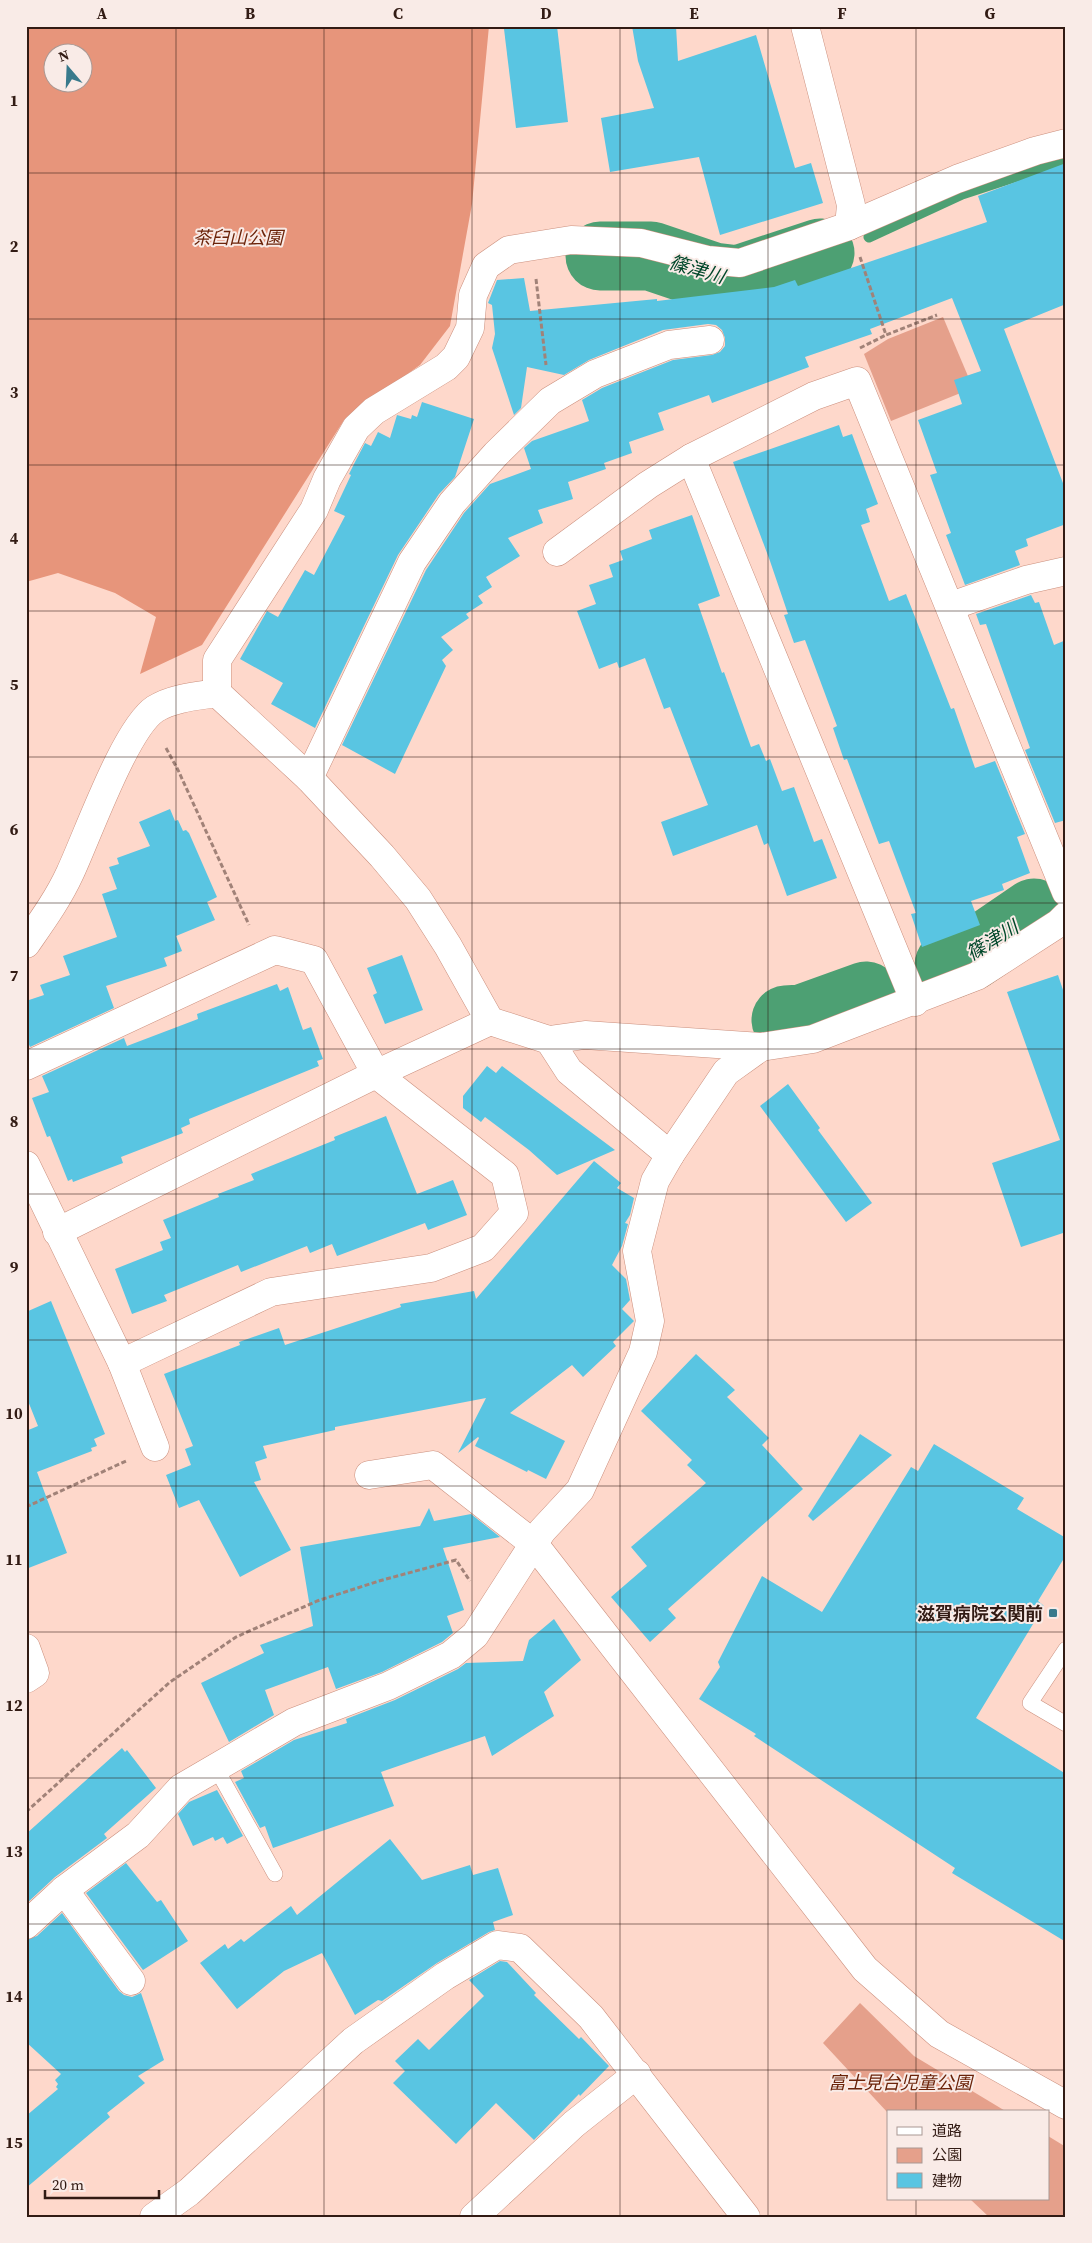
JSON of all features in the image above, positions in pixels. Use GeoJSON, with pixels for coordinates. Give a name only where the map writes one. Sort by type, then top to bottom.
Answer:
{"type":"FeatureCollection","features":[{"type":"Feature","properties":{"kind":"street"},"geometry":{"type":"LineString","coordinates":[[804,26],[851,204],[849,226]]}},
{"type":"Feature","properties":{"kind":"street"},"geometry":{"type":"LineString","coordinates":[[1064,925],[977,976],[915,1002],[814,1039],[760,1047],[585,1035],[549,1040],[490,1021],[418,899],[382,856],[309,778],[217,693],[217,660],[314,510],[327,478],[356,428],[374,411],[446,368],[456,357],[470,328],[473,295],[486,266],[509,250],[571,240],[641,243],[708,260],[740,263],[849,226],[957,179],[1035,151],[1066,144]]}},
{"type":"Feature","properties":{"kind":"street"},"geometry":{"type":"LineString","coordinates":[[309,778],[412,562],[452,503],[496,454],[550,400],[595,374],[669,345],[710,340]]}},
{"type":"Feature","properties":{"kind":"street"},"geometry":{"type":"LineString","coordinates":[[557,552],[648,485],[691,458],[814,396],[858,381],[1066,892]]}},
{"type":"Feature","properties":{"kind":"street"},"geometry":{"type":"LineString","coordinates":[[691,458],[915,1002]]}},
{"type":"Feature","properties":{"kind":"street"},"geometry":{"type":"LineString","coordinates":[[951,606],[1026,580],[1066,571]]}},
{"type":"Feature","properties":{"kind":"street"},"geometry":{"type":"LineString","coordinates":[[26,944],[50,911],[70,873],[85,836],[138,726],[155,709],[179,700],[217,693]]}},
{"type":"Feature","properties":{"kind":"street"},"geometry":{"type":"LineString","coordinates":[[26,1066],[275,950],[314,960],[376,1074],[505,1176],[514,1213],[483,1248],[431,1268],[271,1292],[122,1364]]}},
{"type":"Feature","properties":{"kind":"street"},"geometry":{"type":"LineString","coordinates":[[57,1232],[376,1074],[490,1021]]}},
{"type":"Feature","properties":{"kind":"street"},"geometry":{"type":"LineString","coordinates":[[549,1040],[569,1072],[670,1155]]}},
{"type":"Feature","properties":{"kind":"street"},"geometry":{"type":"LineString","coordinates":[[26,1925],[64,1890],[138,1835],[181,1788],[294,1722],[388,1686],[451,1655],[475,1635],[542,1531],[580,1490],[644,1352],[650,1321],[637,1251],[655,1181],[670,1155],[726,1072],[760,1047]]}},
{"type":"Feature","properties":{"kind":"street"},"geometry":{"type":"LineString","coordinates":[[26,1166],[122,1364],[156,1447]]}},
{"type":"Feature","properties":{"kind":"street"},"geometry":{"type":"LineString","coordinates":[[369,1475],[432,1465],[534,1544],[865,1969],[940,2034],[1066,2104]]}},
{"type":"Feature","properties":{"kind":"street"},"geometry":{"type":"LineString","coordinates":[[26,1648],[34,1673],[26,1680]]}},
{"type":"Feature","properties":{"kind":"street"},"geometry":{"type":"LineString","coordinates":[[64,1890],[131,1981]]}},
{"type":"Feature","properties":{"kind":"street"},"geometry":{"type":"LineString","coordinates":[[154,2217],[189,2192],[353,2041],[445,1976],[497,1945],[520,1948],[591,2017],[746,2217]]}},
{"type":"Feature","properties":{"kind":"street"},"geometry":{"type":"LineString","coordinates":[[474,2217],[574,2124],[637,2074]]}},
{"type":"Feature","properties":{"kind":"lane"},"geometry":{"type":"LineString","coordinates":[[1066,1648],[1030,1703],[1066,1724]]}},
{"type":"Feature","properties":{"kind":"lane"},"geometry":{"type":"LineString","coordinates":[[216,1768],[275,1874]]}},
{"type":"Feature","properties":{"kind":"path"},"geometry":{"type":"LineString","coordinates":[[849,226],[886,335],[937,315]]}},
{"type":"Feature","properties":{"kind":"path"},"geometry":{"type":"LineString","coordinates":[[533,245],[550,400]]}},
{"type":"Feature","properties":{"kind":"path"},"geometry":{"type":"LineString","coordinates":[[165,747],[182,779],[263,955]]}},
{"type":"Feature","properties":{"kind":"path"},"geometry":{"type":"LineString","coordinates":[[26,1507],[131,1458]]}},
{"type":"Feature","properties":{"kind":"path"},"geometry":{"type":"LineString","coordinates":[[26,1812],[170,1682],[236,1638],[317,1601],[379,1581],[456,1560],[491,1610]]}},
{"type":"Feature","properties":{"kind":"green space","name":"茶臼山公園"},"geometry":{"type":"Polygon","coordinates":[[[26,26],[489,26],[472,204],[450,326],[420,365],[344,420],[202,645],[140,674],[156,617],[115,593],[58,573],[26,582],[26,26]]]}},
{"type":"Feature","properties":{"kind":"green space"},"geometry":{"type":"Polygon","coordinates":[[[943,317],[973,388],[891,421],[864,354],[888,339],[943,317]]]}},
{"type":"Feature","properties":{"kind":"green space","name":"富士見台児童公園"},"geometry":{"type":"Polygon","coordinates":[[[860,2003],[914,2056],[1004,2110],[887,2110],[887,2112],[823,2043],[860,2003]]]}},
{"type":"Feature","properties":{"kind":"green space"},"geometry":{"type":"Polygon","coordinates":[[[1050,2137],[1066,2147],[1066,2217],[989,2217],[971,2200],[1050,2200],[1050,2137]]]}},
{"type":"Feature","properties":{"kind":"building"},"geometry":{"type":"Polygon","coordinates":[[[526,26],[557,26],[568,122],[516,128],[504,29],[526,26]]]}},
{"type":"Feature","properties":{"kind":"building"},"geometry":{"type":"Polygon","coordinates":[[[632,26],[676,26],[678,61],[756,35],[795,168],[811,163],[823,203],[720,235],[699,157],[610,172],[601,118],[654,108],[638,61],[632,26]]]}},
{"type":"Feature","properties":{"kind":"building"},"geometry":{"type":"Polygon","coordinates":[[[1066,163],[1066,304],[1004,329],[1066,491],[1066,524],[1026,539],[1028,546],[1015,551],[1020,565],[965,585],[946,535],[951,533],[930,475],[937,473],[918,420],[962,404],[954,380],[981,371],[952,298],[870,329],[872,334],[805,357],[809,367],[712,403],[709,395],[658,413],[664,430],[629,442],[632,453],[604,463],[606,469],[568,482],[573,499],[538,510],[543,523],[508,538],[520,556],[486,577],[492,587],[478,596],[483,603],[466,614],[469,618],[441,637],[453,650],[442,660],[446,666],[395,774],[342,745],[426,570],[464,513],[490,484],[531,469],[524,448],[532,441],[589,421],[582,400],[602,388],[673,360],[712,355],[720,352],[725,346],[722,330],[716,325],[708,324],[663,330],[589,360],[564,375],[527,367],[521,408],[514,415],[492,348],[495,334],[492,305],[488,303],[497,280],[524,278],[530,311],[657,299],[657,301],[774,287],[795,280],[798,286],[987,222],[978,196],[1066,163]]]}},
{"type":"Feature","properties":{"kind":"building"},"geometry":{"type":"Polygon","coordinates":[[[422,402],[474,419],[455,477],[439,494],[398,555],[315,728],[271,704],[283,683],[240,659],[267,611],[278,617],[305,570],[314,575],[345,516],[334,511],[351,475],[349,474],[365,443],[371,446],[378,432],[390,438],[397,415],[411,419],[412,415],[417,417],[422,402]]]}},
{"type":"Feature","properties":{"kind":"building"},"geometry":{"type":"Polygon","coordinates":[[[839,425],[843,437],[852,434],[878,504],[866,509],[870,522],[861,525],[889,601],[906,594],[951,709],[954,708],[975,768],[995,761],[1025,834],[1017,837],[1030,873],[1002,884],[1004,890],[971,901],[980,925],[922,947],[911,914],[916,913],[889,841],[879,844],[847,759],[844,760],[833,728],[837,726],[805,640],[794,643],[784,615],[788,614],[733,462],[839,425]]]}},
{"type":"Feature","properties":{"kind":"building"},"geometry":{"type":"Polygon","coordinates":[[[692,515],[720,596],[698,604],[751,747],[759,744],[766,761],[770,759],[782,791],[794,787],[814,842],[822,839],[837,878],[787,896],[768,843],[764,845],[757,825],[673,856],[661,822],[708,805],[670,707],[664,709],[645,658],[619,668],[617,662],[599,669],[577,611],[596,604],[589,585],[613,577],[609,565],[623,560],[620,551],[652,539],[649,530],[692,515]]]}},
{"type":"Feature","properties":{"kind":"building"},"geometry":{"type":"Polygon","coordinates":[[[1031,595],[1035,603],[1039,602],[1054,645],[1066,640],[1066,820],[1055,823],[1025,750],[1030,748],[986,624],[980,625],[976,614],[1031,595]]]}},
{"type":"Feature","properties":{"kind":"building"},"geometry":{"type":"Polygon","coordinates":[[[170,809],[175,821],[178,820],[183,831],[186,830],[189,833],[217,897],[207,902],[215,920],[176,936],[182,951],[164,958],[167,966],[106,986],[114,1008],[30,1047],[26,1037],[26,1001],[44,995],[40,985],[70,975],[63,956],[117,937],[102,894],[117,889],[109,867],[119,864],[117,858],[150,846],[139,822],[170,809]]]}},
{"type":"Feature","properties":{"kind":"building"},"geometry":{"type":"Polygon","coordinates":[[[402,955],[423,1010],[385,1024],[373,995],[377,993],[367,968],[402,955]]]}},
{"type":"Feature","properties":{"kind":"building"},"geometry":{"type":"Polygon","coordinates":[[[1058,975],[1066,999],[1066,1232],[1021,1247],[992,1163],[1060,1140],[1007,992],[1058,975]]]}},
{"type":"Feature","properties":{"kind":"building"},"geometry":{"type":"Polygon","coordinates":[[[277,984],[280,991],[288,987],[303,1030],[311,1027],[323,1059],[317,1061],[319,1066],[189,1119],[190,1124],[181,1128],[183,1133],[121,1157],[123,1163],[73,1182],[72,1179],[68,1181],[50,1136],[47,1137],[32,1098],[49,1092],[42,1076],[124,1038],[127,1046],[198,1019],[197,1014],[277,984]]]}},
{"type":"Feature","properties":{"kind":"building"},"geometry":{"type":"Polygon","coordinates":[[[487,1066],[496,1073],[502,1066],[615,1150],[557,1175],[529,1150],[485,1117],[481,1122],[463,1108],[463,1096],[487,1066]]]}},
{"type":"Feature","properties":{"kind":"building"},"geometry":{"type":"Polygon","coordinates":[[[788,1084],[820,1128],[818,1130],[872,1203],[846,1222],[760,1106],[788,1084]]]}},
{"type":"Feature","properties":{"kind":"building"},"geometry":{"type":"Polygon","coordinates":[[[386,1116],[417,1194],[453,1180],[467,1215],[428,1230],[425,1223],[337,1256],[332,1244],[310,1253],[307,1246],[241,1272],[238,1265],[164,1295],[167,1301],[132,1314],[115,1269],[163,1250],[160,1242],[171,1238],[163,1220],[219,1197],[218,1194],[254,1180],[251,1174],[335,1140],[334,1137],[386,1116]]]}},
{"type":"Feature","properties":{"kind":"building"},"geometry":{"type":"Polygon","coordinates":[[[594,1161],[621,1183],[617,1188],[634,1198],[630,1215],[625,1223],[628,1224],[622,1246],[612,1265],[626,1279],[630,1300],[622,1309],[634,1321],[613,1342],[616,1346],[583,1377],[572,1365],[510,1413],[565,1441],[546,1479],[528,1470],[527,1472],[475,1446],[478,1437],[458,1453],[486,1398],[335,1427],[335,1430],[263,1446],[267,1458],[255,1462],[261,1480],[254,1482],[291,1550],[240,1577],[199,1500],[179,1508],[166,1475],[191,1465],[185,1449],[193,1446],[164,1374],[240,1345],[239,1342],[279,1328],[285,1345],[401,1307],[400,1304],[474,1291],[476,1299],[594,1161]]]}},
{"type":"Feature","properties":{"kind":"building"},"geometry":{"type":"Polygon","coordinates":[[[51,1301],[105,1434],[94,1439],[97,1446],[91,1448],[92,1451],[37,1472],[67,1553],[26,1569],[26,1431],[38,1426],[26,1396],[26,1312],[51,1301]]]}},
{"type":"Feature","properties":{"kind":"building"},"geometry":{"type":"Polygon","coordinates":[[[696,1354],[735,1390],[727,1397],[769,1438],[762,1445],[803,1489],[668,1609],[676,1618],[650,1642],[611,1597],[647,1566],[631,1547],[706,1483],[687,1465],[692,1460],[641,1411],[696,1354]]]}},
{"type":"Feature","properties":{"kind":"building"},"geometry":{"type":"Polygon","coordinates":[[[860,1434],[892,1455],[813,1521],[808,1516],[860,1434]]]}},
{"type":"Feature","properties":{"kind":"building"},"geometry":{"type":"Polygon","coordinates":[[[934,1444],[1024,1498],[1017,1509],[1066,1538],[1066,1555],[1038,1601],[1044,1606],[976,1718],[1066,1774],[1066,1942],[952,1873],[955,1868],[754,1736],[756,1734],[699,1699],[720,1667],[718,1662],[762,1576],[822,1612],[911,1467],[918,1471],[934,1444]]]}},
{"type":"Feature","properties":{"kind":"building"},"geometry":{"type":"Polygon","coordinates":[[[429,1508],[434,1521],[471,1514],[500,1537],[443,1548],[464,1610],[447,1616],[453,1633],[442,1642],[382,1672],[336,1689],[328,1667],[265,1690],[274,1715],[229,1742],[201,1683],[264,1653],[260,1645],[313,1626],[300,1547],[420,1526],[429,1508]]]}},
{"type":"Feature","properties":{"kind":"building"},"geometry":{"type":"Polygon","coordinates":[[[554,1619],[581,1660],[544,1692],[554,1716],[492,1756],[485,1736],[381,1772],[394,1806],[273,1848],[265,1826],[260,1828],[235,1782],[244,1778],[241,1771],[294,1740],[347,1723],[346,1719],[395,1700],[458,1669],[466,1663],[523,1661],[529,1640],[554,1619]]]}},
{"type":"Feature","properties":{"kind":"building"},"geometry":{"type":"Polygon","coordinates":[[[122,1748],[125,1752],[127,1750],[156,1788],[104,1834],[107,1838],[55,1877],[26,1904],[26,1834],[122,1748]]]}},
{"type":"Feature","properties":{"kind":"building"},"geometry":{"type":"Polygon","coordinates":[[[217,1790],[243,1836],[227,1844],[223,1837],[215,1841],[213,1837],[193,1846],[178,1814],[189,1802],[217,1790]]]}},
{"type":"Feature","properties":{"kind":"building"},"geometry":{"type":"Polygon","coordinates":[[[390,1839],[422,1880],[470,1865],[473,1875],[498,1868],[513,1915],[493,1922],[495,1930],[437,1963],[382,2001],[378,2000],[355,2015],[322,1953],[284,1971],[237,2009],[200,1963],[225,1944],[228,1949],[241,1939],[244,1942],[291,1906],[297,1915],[390,1839]]]}},
{"type":"Feature","properties":{"kind":"building"},"geometry":{"type":"Polygon","coordinates":[[[126,1863],[157,1902],[161,1900],[188,1941],[143,1970],[86,1893],[126,1863]]]}},
{"type":"Feature","properties":{"kind":"building"},"geometry":{"type":"Polygon","coordinates":[[[62,1913],[119,1991],[124,1995],[132,1997],[141,1993],[164,2060],[138,2076],[145,2083],[107,2113],[110,2117],[26,2188],[26,2116],[58,2089],[56,2087],[58,2084],[55,2080],[61,2074],[26,2042],[26,1940],[37,1936],[62,1913]]]}},
{"type":"Feature","properties":{"kind":"building"},"geometry":{"type":"Polygon","coordinates":[[[500,1961],[507,1962],[536,1993],[534,1995],[579,2039],[581,2037],[609,2066],[534,2140],[496,2103],[456,2144],[393,2083],[405,2071],[395,2061],[418,2039],[429,2050],[484,1996],[469,1980],[500,1961]]]}},
{"type":"Feature","properties":{"kind":"waterway"},"geometry":{"type":"LineString","coordinates":[[869,237],[962,194],[1066,160]]}},
{"type":"Feature","properties":{"kind":"waterway","name":"篠津川"},"geometry":{"type":"LineString","coordinates":[[600,256],[651,256],[713,277],[738,280],[820,253]]}},
{"type":"Feature","properties":{"kind":"waterway","name":"篠津川"},"geometry":{"type":"LineString","coordinates":[[949,965],[971,956],[1034,913]]}},
{"type":"Feature","properties":{"kind":"waterway","name":"篠津川"},"geometry":{"type":"LineString","coordinates":[[786,1020],[802,1019],[866,996]]}},
{"type":"Feature","properties":{"kind":"place","name":"滋賀病院玄関前"},"geometry":{"type":"Point","coordinates":[1053,1613]}}]}
